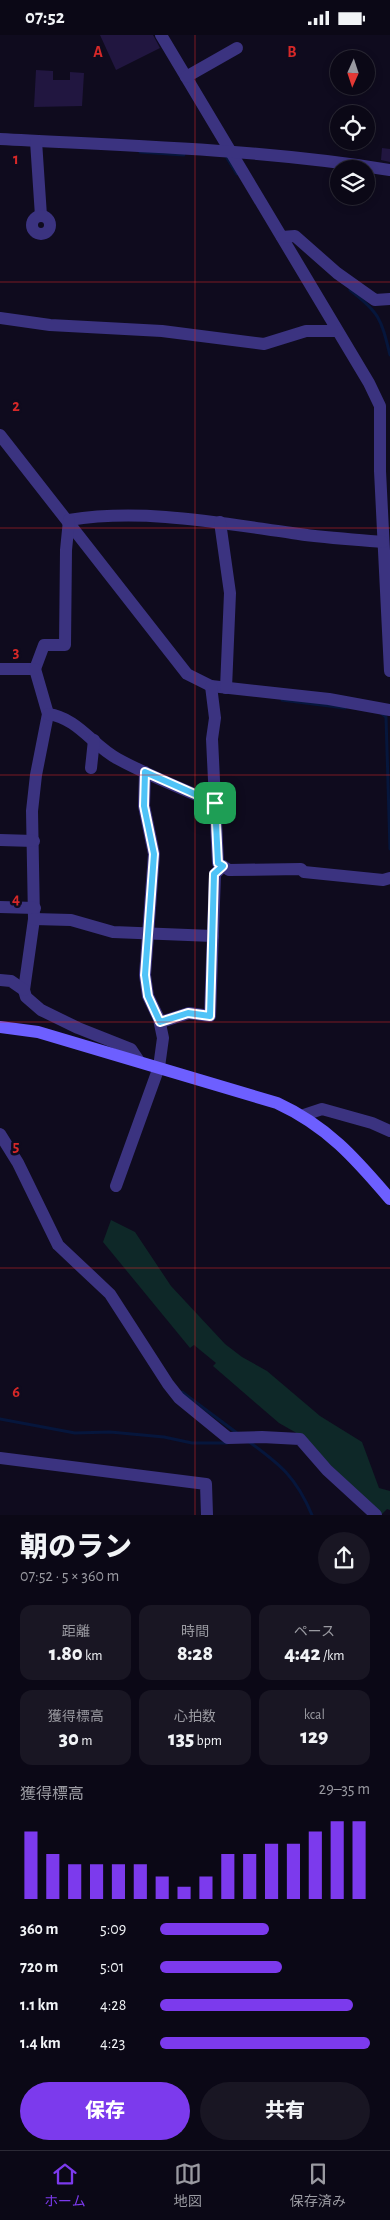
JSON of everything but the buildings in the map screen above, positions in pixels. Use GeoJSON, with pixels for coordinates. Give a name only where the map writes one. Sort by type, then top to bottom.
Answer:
{"type":"FeatureCollection","features":[{"type":"Feature","properties":{"kind":"street"},"geometry":{"type":"LineString","coordinates":[[161,35],[338,331],[380,406],[385,472],[383,542],[390,671]]}},
{"type":"Feature","properties":{"kind":"street"},"geometry":{"type":"LineString","coordinates":[[186,77],[237,47]]}},
{"type":"Feature","properties":{"kind":"street"},"geometry":{"type":"LineString","coordinates":[[0,139],[36,144],[231,150],[330,160],[390,170]]}},
{"type":"Feature","properties":{"kind":"street"},"geometry":{"type":"LineString","coordinates":[[36,144],[41,216]]}},
{"type":"Feature","properties":{"kind":"street"},"geometry":{"type":"LineString","coordinates":[[282,237],[295,236],[337,273],[375,300],[390,299]]}},
{"type":"Feature","properties":{"kind":"street"},"geometry":{"type":"LineString","coordinates":[[0,318],[50,325],[162,331],[264,344],[306,331],[338,331]]}},
{"type":"Feature","properties":{"kind":"street"},"geometry":{"type":"LineString","coordinates":[[0,435],[187,674],[211,686],[329,704],[390,710]]}},
{"type":"Feature","properties":{"kind":"street"},"geometry":{"type":"LineString","coordinates":[[69,521],[87,517],[167,517],[220,522],[295,534],[383,542]]}},
{"type":"Feature","properties":{"kind":"street"},"geometry":{"type":"LineString","coordinates":[[69,521],[66,549],[65,645],[44,645],[35,669],[48,714],[33,802],[35,913],[24,990],[26,997],[41,1009],[78,1028],[131,1049],[139,1061]]}},
{"type":"Feature","properties":{"kind":"street"},"geometry":{"type":"LineString","coordinates":[[220,522],[230,593],[226,688]]}},
{"type":"Feature","properties":{"kind":"street"},"geometry":{"type":"LineString","coordinates":[[0,669],[35,669]]}},
{"type":"Feature","properties":{"kind":"street"},"geometry":{"type":"LineString","coordinates":[[211,686],[215,718],[212,739],[218,863],[228,870],[301,869],[304,872],[383,880],[390,878]]}},
{"type":"Feature","properties":{"kind":"street"},"geometry":{"type":"LineString","coordinates":[[48,714],[58,715],[79,727],[100,749],[145,772],[215,803]]}},
{"type":"Feature","properties":{"kind":"street"},"geometry":{"type":"LineString","coordinates":[[91,767],[94,741]]}},
{"type":"Feature","properties":{"kind":"street"},"geometry":{"type":"LineString","coordinates":[[116,1186],[159,1067],[163,1038],[160,1022],[146,987],[145,975],[154,854],[144,806],[145,772]]}},
{"type":"Feature","properties":{"kind":"street"},"geometry":{"type":"LineString","coordinates":[[0,840],[34,841]]}},
{"type":"Feature","properties":{"kind":"street"},"geometry":{"type":"LineString","coordinates":[[160,1022],[188,1013],[210,1016],[214,874],[223,866]]}},
{"type":"Feature","properties":{"kind":"street"},"geometry":{"type":"LineString","coordinates":[[0,907],[71,920],[113,932],[213,936]]}},
{"type":"Feature","properties":{"kind":"street"},"geometry":{"type":"LineString","coordinates":[[0,980],[10,981],[24,990]]}},
{"type":"Feature","properties":{"kind":"street"},"geometry":{"type":"LineString","coordinates":[[0,1027],[38,1032],[139,1061],[276,1103],[304,1115],[330,1135],[361,1165],[390,1199]]}},
{"type":"Feature","properties":{"kind":"street"},"geometry":{"type":"LineString","coordinates":[[304,1115],[322,1109],[372,1123],[390,1131]]}},
{"type":"Feature","properties":{"kind":"street"},"geometry":{"type":"LineString","coordinates":[[0,1134],[18,1163],[58,1245],[110,1294],[179,1398],[228,1438],[300,1439],[327,1470],[376,1515]]}},
{"type":"Feature","properties":{"kind":"street"},"geometry":{"type":"LineString","coordinates":[[0,1458],[206,1484],[207,1515]]}},
{"type":"Feature","properties":{"kind":"green space"},"geometry":{"type":"Polygon","coordinates":[[[111,1220],[135,1232],[171,1286],[225,1344],[242,1357],[267,1371],[320,1416],[362,1442],[379,1488],[390,1491],[390,1510],[387,1509],[381,1515],[300,1435],[279,1423],[213,1366],[216,1363],[194,1345],[190,1348],[103,1242],[111,1220]]]}},
{"type":"Feature","properties":{"kind":"waterway"},"geometry":{"type":"LineString","coordinates":[[140,152],[184,155]]}},
{"type":"Feature","properties":{"kind":"waterway"},"geometry":{"type":"LineString","coordinates":[[227,158],[237,174]]}},
{"type":"Feature","properties":{"kind":"waterway"},"geometry":{"type":"LineString","coordinates":[[350,290],[368,305],[378,318],[390,355]]}},
{"type":"Feature","properties":{"kind":"waterway"},"geometry":{"type":"LineString","coordinates":[[282,700],[345,708]]}},
{"type":"Feature","properties":{"kind":"waterway"},"geometry":{"type":"LineString","coordinates":[[381,713],[386,717],[390,849]]}},
{"type":"Feature","properties":{"kind":"waterway"},"geometry":{"type":"LineString","coordinates":[[182,1392],[237,1433]]}},
{"type":"Feature","properties":{"kind":"waterway"},"geometry":{"type":"LineString","coordinates":[[0,1419],[75,1433],[110,1432],[164,1437],[192,1443],[227,1443]]}},
{"type":"Feature","properties":{"kind":"waterway"},"geometry":{"type":"LineString","coordinates":[[248,1441],[270,1457],[293,1481],[312,1515]]}},
{"type":"Feature","properties":{"kind":"route"},"geometry":{"type":"LineString","coordinates":[[145,772],[215,803],[218,863],[223,866],[214,874],[210,1016],[188,1013],[160,1022],[148,996],[145,975],[154,854],[144,806],[145,772]]}}]}
